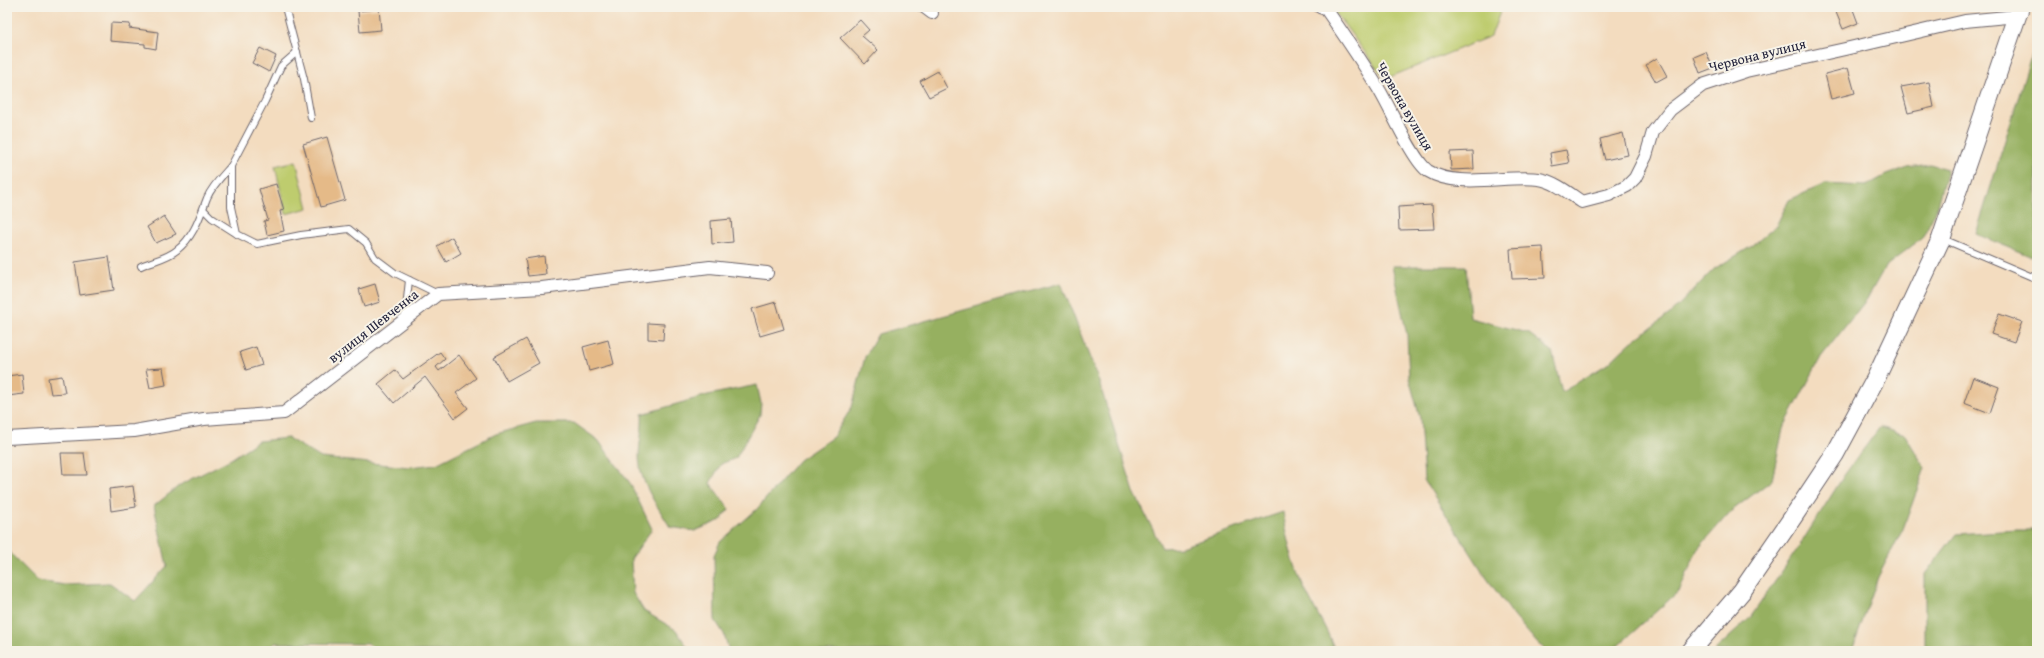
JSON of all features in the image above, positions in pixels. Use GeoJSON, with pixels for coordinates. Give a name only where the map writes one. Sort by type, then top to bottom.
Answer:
{"type":"FeatureCollection","features":[{"type":"Feature","properties":{"kind":"street","name":"Червона вулиця"},"geometry":{"type":"LineString","coordinates":[[1320,7],[1326,9],[1379,88],[1414,154],[1427,171],[1448,178],[1540,179],[1564,190],[1582,202],[1609,195],[1627,186],[1636,178],[1646,156],[1653,132],[1670,110],[1703,85],[1746,70],[1845,50],[1965,20],[2018,12]]}},
{"type":"Feature","properties":{"kind":"street"},"geometry":{"type":"LineString","coordinates":[[1691,651],[1742,590],[1835,454],[1876,378],[1941,239],[2018,12]]}},
{"type":"Feature","properties":{"kind":"street","name":"вулиця Шевченка"},"geometry":{"type":"LineString","coordinates":[[7,438],[134,431],[204,419],[284,412],[438,294],[542,288],[710,267],[767,273]]}},
{"type":"Feature","properties":{"kind":"lane"},"geometry":{"type":"LineString","coordinates":[[285,7],[297,52],[311,118]]}},
{"type":"Feature","properties":{"kind":"lane"},"geometry":{"type":"LineString","coordinates":[[141,266],[176,251],[188,240],[204,210],[208,196],[221,177],[231,166],[265,101],[281,66],[297,52]]}},
{"type":"Feature","properties":{"kind":"lane"},"geometry":{"type":"LineString","coordinates":[[231,166],[231,208],[237,234]]}},
{"type":"Feature","properties":{"kind":"lane"},"geometry":{"type":"LineString","coordinates":[[204,210],[212,218],[256,244],[302,235],[349,229],[366,243],[375,258],[395,273],[438,294]]}},
{"type":"Feature","properties":{"kind":"lane"},"geometry":{"type":"LineString","coordinates":[[1941,239],[2037,279]]}},
{"type":"Feature","properties":{"kind":"lane"},"geometry":{"type":"LineString","coordinates":[[405,320],[409,280]]}},
{"type":"Feature","properties":{"kind":"green space"},"geometry":{"type":"Polygon","coordinates":[[[1331,7],[1502,7],[1491,36],[1385,79],[1331,7]]]}},
{"type":"Feature","properties":{"kind":"green space"},"geometry":{"type":"Polygon","coordinates":[[[2037,37],[2037,259],[1976,234],[2037,37]]]}},
{"type":"Feature","properties":{"kind":"green space"},"geometry":{"type":"Polygon","coordinates":[[[296,161],[308,208],[286,214],[275,166],[296,161]]]}},
{"type":"Feature","properties":{"kind":"green space"},"geometry":{"type":"Polygon","coordinates":[[[1930,164],[1947,169],[1935,213],[1922,238],[1885,267],[1867,299],[1821,357],[1783,429],[1772,480],[1730,512],[1697,550],[1680,590],[1612,651],[1548,651],[1538,644],[1514,616],[1486,577],[1424,480],[1420,418],[1409,378],[1407,335],[1392,266],[1466,266],[1470,318],[1528,333],[1552,351],[1562,392],[1609,363],[1630,343],[1671,313],[1714,269],[1752,246],[1776,226],[1789,200],[1825,184],[1866,186],[1886,175],[1908,167],[1930,164]]]}},
{"type":"Feature","properties":{"kind":"green space"},"geometry":{"type":"Polygon","coordinates":[[[1061,283],[1098,379],[1134,492],[1162,548],[1181,547],[1283,512],[1289,543],[1298,572],[1306,592],[1335,651],[729,651],[724,634],[715,620],[714,555],[720,542],[757,509],[799,460],[833,437],[852,407],[865,357],[878,334],[1061,283]]]}},
{"type":"Feature","properties":{"kind":"green space"},"geometry":{"type":"Polygon","coordinates":[[[757,385],[761,403],[760,415],[736,458],[721,464],[710,483],[729,509],[721,520],[695,531],[670,527],[650,494],[642,476],[639,452],[642,414],[708,395],[757,385]]]}},
{"type":"Feature","properties":{"kind":"green space"},"geometry":{"type":"Polygon","coordinates":[[[536,423],[574,423],[598,440],[630,483],[652,529],[631,559],[633,593],[644,611],[676,630],[690,651],[382,651],[367,644],[275,643],[267,651],[7,651],[7,550],[38,581],[65,585],[110,583],[135,601],[167,566],[154,506],[180,485],[231,459],[258,441],[288,438],[321,458],[409,467],[436,464],[496,434],[536,423]]]}},
{"type":"Feature","properties":{"kind":"green space"},"geometry":{"type":"Polygon","coordinates":[[[1880,427],[1905,435],[1925,468],[1903,529],[1878,577],[1852,651],[1714,651],[1750,618],[1796,551],[1845,474],[1880,427]]]}},
{"type":"Feature","properties":{"kind":"green space"},"geometry":{"type":"Polygon","coordinates":[[[2037,530],[2037,651],[1925,651],[1925,574],[1956,534],[2037,530]]]}},
{"type":"Feature","properties":{"kind":"building"},"geometry":{"type":"Polygon","coordinates":[[[1843,7],[1852,7],[1858,23],[1843,29],[1835,10],[1843,7]]]}},
{"type":"Feature","properties":{"kind":"building"},"geometry":{"type":"Polygon","coordinates":[[[379,9],[381,30],[360,32],[358,11],[379,9]]]}},
{"type":"Feature","properties":{"kind":"building"},"geometry":{"type":"Polygon","coordinates":[[[860,20],[869,30],[862,36],[878,50],[865,64],[840,38],[860,20]]]}},
{"type":"Feature","properties":{"kind":"building"},"geometry":{"type":"Polygon","coordinates":[[[111,23],[130,24],[129,28],[158,32],[156,49],[145,47],[145,44],[110,41],[111,23]]]}},
{"type":"Feature","properties":{"kind":"building"},"geometry":{"type":"Polygon","coordinates":[[[260,48],[276,56],[269,72],[252,63],[260,48]]]}},
{"type":"Feature","properties":{"kind":"building"},"geometry":{"type":"Polygon","coordinates":[[[1706,52],[1713,68],[1700,73],[1694,57],[1706,52]]]}},
{"type":"Feature","properties":{"kind":"building"},"geometry":{"type":"Polygon","coordinates":[[[1657,58],[1667,76],[1656,82],[1646,65],[1657,58]]]}},
{"type":"Feature","properties":{"kind":"building"},"geometry":{"type":"Polygon","coordinates":[[[1848,68],[1855,93],[1831,99],[1825,74],[1848,68]]]}},
{"type":"Feature","properties":{"kind":"building"},"geometry":{"type":"Polygon","coordinates":[[[938,71],[947,88],[929,97],[920,81],[938,71]]]}},
{"type":"Feature","properties":{"kind":"building"},"geometry":{"type":"Polygon","coordinates":[[[1929,82],[1934,107],[1908,113],[1901,87],[1929,82]]]}},
{"type":"Feature","properties":{"kind":"building"},"geometry":{"type":"Polygon","coordinates":[[[1623,133],[1628,155],[1605,160],[1600,139],[1623,133]]]}},
{"type":"Feature","properties":{"kind":"building"},"geometry":{"type":"Polygon","coordinates":[[[327,137],[345,200],[321,207],[303,144],[327,137]]]}},
{"type":"Feature","properties":{"kind":"building"},"geometry":{"type":"Polygon","coordinates":[[[1566,150],[1569,163],[1552,166],[1550,153],[1566,150]]]}},
{"type":"Feature","properties":{"kind":"building"},"geometry":{"type":"Polygon","coordinates":[[[1473,151],[1474,169],[1451,170],[1450,152],[1473,151]]]}},
{"type":"Feature","properties":{"kind":"building"},"geometry":{"type":"Polygon","coordinates":[[[276,184],[284,210],[280,211],[284,231],[267,235],[264,221],[268,220],[259,189],[276,184]]]}},
{"type":"Feature","properties":{"kind":"building"},"geometry":{"type":"Polygon","coordinates":[[[1432,205],[1434,229],[1399,230],[1398,207],[1432,205]]]}},
{"type":"Feature","properties":{"kind":"building"},"geometry":{"type":"Polygon","coordinates":[[[164,216],[176,234],[156,243],[147,227],[164,216]]]}},
{"type":"Feature","properties":{"kind":"building"},"geometry":{"type":"Polygon","coordinates":[[[731,219],[733,242],[712,244],[711,221],[731,219]]]}},
{"type":"Feature","properties":{"kind":"building"},"geometry":{"type":"Polygon","coordinates":[[[452,237],[461,253],[446,262],[437,246],[452,237]]]}},
{"type":"Feature","properties":{"kind":"building"},"geometry":{"type":"Polygon","coordinates":[[[1543,247],[1545,278],[1512,279],[1510,249],[1543,247]]]}},
{"type":"Feature","properties":{"kind":"building"},"geometry":{"type":"Polygon","coordinates":[[[544,256],[546,274],[528,276],[525,259],[544,256]]]}},
{"type":"Feature","properties":{"kind":"building"},"geometry":{"type":"Polygon","coordinates":[[[109,257],[114,290],[80,295],[75,262],[109,257]]]}},
{"type":"Feature","properties":{"kind":"building"},"geometry":{"type":"Polygon","coordinates":[[[375,284],[380,302],[364,307],[359,289],[375,284]]]}},
{"type":"Feature","properties":{"kind":"building"},"geometry":{"type":"Polygon","coordinates":[[[776,302],[784,329],[760,336],[752,309],[776,302]]]}},
{"type":"Feature","properties":{"kind":"building"},"geometry":{"type":"Polygon","coordinates":[[[1999,314],[2022,322],[2014,342],[1991,334],[1999,314]]]}},
{"type":"Feature","properties":{"kind":"building"},"geometry":{"type":"Polygon","coordinates":[[[648,323],[664,324],[663,340],[648,339],[648,323]]]}},
{"type":"Feature","properties":{"kind":"building"},"geometry":{"type":"Polygon","coordinates":[[[526,339],[539,363],[507,381],[494,357],[526,339]]]}},
{"type":"Feature","properties":{"kind":"building"},"geometry":{"type":"Polygon","coordinates":[[[608,340],[614,364],[589,371],[583,347],[608,340]]]}},
{"type":"Feature","properties":{"kind":"building"},"geometry":{"type":"Polygon","coordinates":[[[256,347],[262,365],[246,370],[240,352],[256,347]]]}},
{"type":"Feature","properties":{"kind":"building"},"geometry":{"type":"Polygon","coordinates":[[[440,352],[445,359],[436,367],[439,371],[459,355],[476,378],[456,393],[468,408],[455,418],[425,377],[394,403],[378,384],[395,370],[403,379],[440,352]]]}},
{"type":"Feature","properties":{"kind":"building"},"geometry":{"type":"Polygon","coordinates":[[[163,368],[166,385],[150,388],[146,369],[163,368]]]}},
{"type":"Feature","properties":{"kind":"building"},"geometry":{"type":"Polygon","coordinates":[[[22,374],[24,394],[7,396],[7,376],[22,374]]]}},
{"type":"Feature","properties":{"kind":"building"},"geometry":{"type":"Polygon","coordinates":[[[62,376],[65,393],[51,394],[48,378],[62,376]]]}},
{"type":"Feature","properties":{"kind":"building"},"geometry":{"type":"Polygon","coordinates":[[[1973,377],[1999,387],[1990,413],[1964,403],[1973,377]]]}},
{"type":"Feature","properties":{"kind":"building"},"geometry":{"type":"Polygon","coordinates":[[[61,453],[84,453],[87,475],[63,475],[61,453]]]}},
{"type":"Feature","properties":{"kind":"building"},"geometry":{"type":"Polygon","coordinates":[[[133,486],[136,507],[111,511],[109,489],[133,486]]]}}]}
